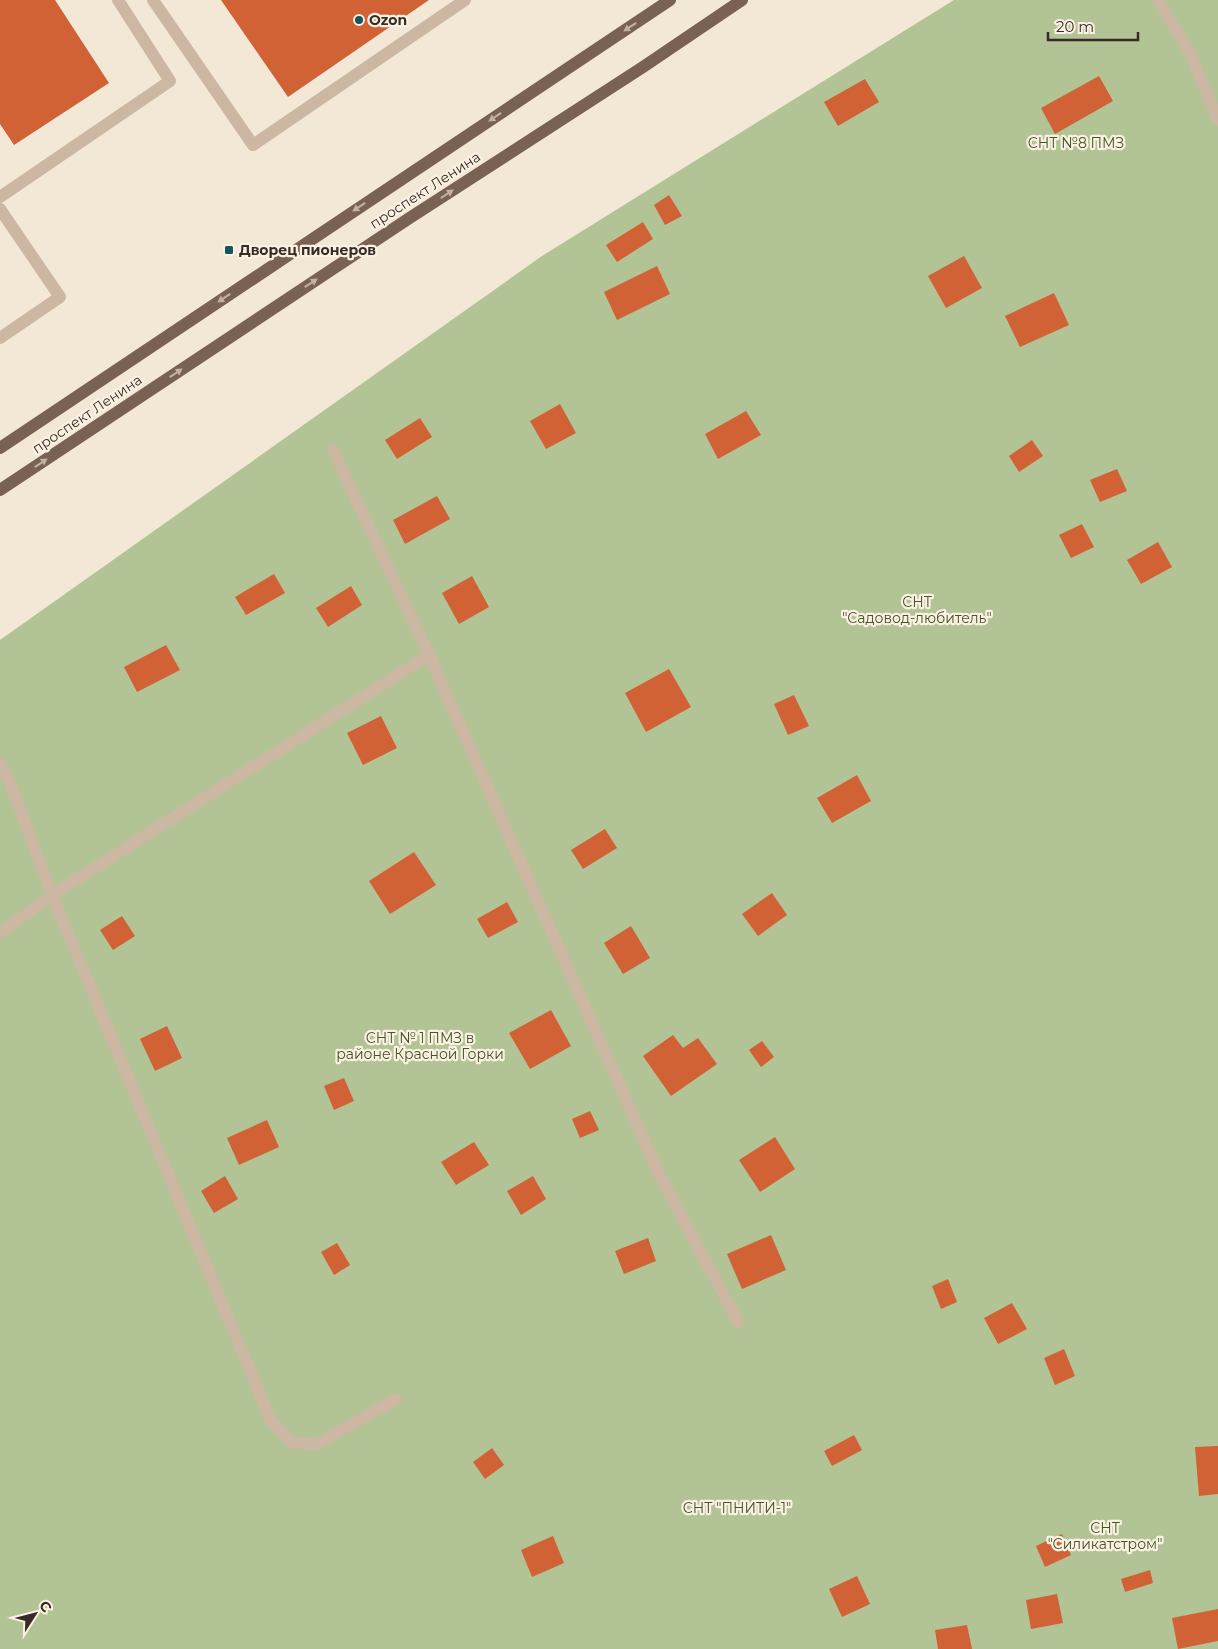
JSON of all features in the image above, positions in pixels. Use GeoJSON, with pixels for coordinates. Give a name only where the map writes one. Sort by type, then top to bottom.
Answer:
{"type":"FeatureCollection","features":[{"type":"Feature","properties":{"kind":"main road","name":"проспект Ленина"},"geometry":{"type":"LineString","coordinates":[[0,448],[670,0]]}},
{"type":"Feature","properties":{"kind":"main road","name":"проспект Ленина"},"geometry":{"type":"LineString","coordinates":[[0,490],[400,224],[643,67],[742,0]]}},
{"type":"Feature","properties":{"kind":"lane"},"geometry":{"type":"LineString","coordinates":[[0,197],[170,81],[118,0]]}},
{"type":"Feature","properties":{"kind":"lane"},"geometry":{"type":"LineString","coordinates":[[153,0],[253,144],[465,0]]}},
{"type":"Feature","properties":{"kind":"lane"},"geometry":{"type":"LineString","coordinates":[[1158,0],[1190,53],[1218,120]]}},
{"type":"Feature","properties":{"kind":"lane"},"geometry":{"type":"LineString","coordinates":[[0,209],[60,297],[0,338]]}},
{"type":"Feature","properties":{"kind":"lane"},"geometry":{"type":"LineString","coordinates":[[333,450],[430,655],[659,1174],[738,1322]]}},
{"type":"Feature","properties":{"kind":"lane"},"geometry":{"type":"LineString","coordinates":[[0,933],[52,895],[430,655]]}},
{"type":"Feature","properties":{"kind":"lane"},"geometry":{"type":"LineString","coordinates":[[0,763],[9,780],[52,895],[271,1421],[292,1443],[317,1444],[396,1399]]}},
{"type":"Feature","properties":{"kind":"green space"},"geometry":{"type":"Polygon","coordinates":[[[954,0],[1218,0],[1218,1649],[0,1649],[0,640],[542,256],[954,0]]]}},
{"type":"Feature","properties":{"kind":"building"},"geometry":{"type":"Polygon","coordinates":[[[0,0],[55,0],[109,83],[14,145],[0,124],[0,0]]]}},
{"type":"Feature","properties":{"kind":"building"},"geometry":{"type":"Polygon","coordinates":[[[221,0],[429,0],[288,97],[221,0]]]}},
{"type":"Feature","properties":{"kind":"building"},"geometry":{"type":"Polygon","coordinates":[[[1099,76],[1113,101],[1055,134],[1041,108],[1099,76]]]}},
{"type":"Feature","properties":{"kind":"building"},"geometry":{"type":"Polygon","coordinates":[[[865,79],[879,102],[838,126],[824,102],[865,79]]]}},
{"type":"Feature","properties":{"kind":"building"},"geometry":{"type":"Polygon","coordinates":[[[669,195],[682,216],[665,225],[654,205],[669,195]]]}},
{"type":"Feature","properties":{"kind":"building"},"geometry":{"type":"Polygon","coordinates":[[[643,222],[653,239],[617,262],[606,245],[643,222]]]}},
{"type":"Feature","properties":{"kind":"building"},"geometry":{"type":"Polygon","coordinates":[[[964,256],[982,288],[946,308],[928,276],[964,256]]]}},
{"type":"Feature","properties":{"kind":"building"},"geometry":{"type":"Polygon","coordinates":[[[657,266],[670,294],[617,320],[604,292],[657,266]]]}},
{"type":"Feature","properties":{"kind":"building"},"geometry":{"type":"Polygon","coordinates":[[[1054,293],[1069,325],[1020,347],[1005,316],[1054,293]]]}},
{"type":"Feature","properties":{"kind":"building"},"geometry":{"type":"Polygon","coordinates":[[[560,404],[576,433],[546,449],[530,421],[560,404]]]}},
{"type":"Feature","properties":{"kind":"building"},"geometry":{"type":"Polygon","coordinates":[[[746,411],[761,435],[718,459],[705,434],[746,411]]]}},
{"type":"Feature","properties":{"kind":"building"},"geometry":{"type":"Polygon","coordinates":[[[420,418],[432,437],[397,459],[385,440],[420,418]]]}},
{"type":"Feature","properties":{"kind":"building"},"geometry":{"type":"Polygon","coordinates":[[[1032,440],[1043,456],[1019,472],[1009,456],[1032,440]]]}},
{"type":"Feature","properties":{"kind":"building"},"geometry":{"type":"Polygon","coordinates":[[[1117,469],[1127,491],[1100,502],[1090,480],[1117,469]]]}},
{"type":"Feature","properties":{"kind":"building"},"geometry":{"type":"Polygon","coordinates":[[[437,496],[450,519],[405,544],[393,520],[437,496]]]}},
{"type":"Feature","properties":{"kind":"building"},"geometry":{"type":"Polygon","coordinates":[[[1082,524],[1094,547],[1071,558],[1059,535],[1082,524]]]}},
{"type":"Feature","properties":{"kind":"building"},"geometry":{"type":"Polygon","coordinates":[[[1158,542],[1172,567],[1141,584],[1127,560],[1158,542]]]}},
{"type":"Feature","properties":{"kind":"building"},"geometry":{"type":"Polygon","coordinates":[[[274,574],[285,593],[246,615],[235,597],[274,574]]]}},
{"type":"Feature","properties":{"kind":"building"},"geometry":{"type":"Polygon","coordinates":[[[472,576],[489,607],[459,624],[442,593],[472,576]]]}},
{"type":"Feature","properties":{"kind":"building"},"geometry":{"type":"Polygon","coordinates":[[[351,586],[362,605],[328,627],[316,608],[351,586]]]}},
{"type":"Feature","properties":{"kind":"building"},"geometry":{"type":"Polygon","coordinates":[[[166,645],[180,670],[137,692],[124,667],[166,645]]]}},
{"type":"Feature","properties":{"kind":"building"},"geometry":{"type":"Polygon","coordinates":[[[669,669],[691,707],[646,732],[625,693],[669,669]]]}},
{"type":"Feature","properties":{"kind":"building"},"geometry":{"type":"Polygon","coordinates":[[[794,695],[809,726],[788,735],[774,704],[794,695]]]}},
{"type":"Feature","properties":{"kind":"building"},"geometry":{"type":"Polygon","coordinates":[[[381,716],[397,748],[363,765],[347,733],[381,716]]]}},
{"type":"Feature","properties":{"kind":"building"},"geometry":{"type":"Polygon","coordinates":[[[857,775],[871,801],[832,823],[817,798],[857,775]]]}},
{"type":"Feature","properties":{"kind":"building"},"geometry":{"type":"Polygon","coordinates":[[[605,829],[617,848],[583,869],[571,850],[605,829]]]}},
{"type":"Feature","properties":{"kind":"building"},"geometry":{"type":"Polygon","coordinates":[[[414,852],[436,885],[390,914],[369,881],[414,852]]]}},
{"type":"Feature","properties":{"kind":"building"},"geometry":{"type":"Polygon","coordinates":[[[772,893],[787,915],[758,936],[742,914],[772,893]]]}},
{"type":"Feature","properties":{"kind":"building"},"geometry":{"type":"Polygon","coordinates":[[[507,902],[518,922],[488,938],[477,919],[507,902]]]}},
{"type":"Feature","properties":{"kind":"building"},"geometry":{"type":"Polygon","coordinates":[[[122,916],[135,936],[113,950],[100,930],[122,916]]]}},
{"type":"Feature","properties":{"kind":"building"},"geometry":{"type":"Polygon","coordinates":[[[631,926],[650,958],[623,974],[604,943],[631,926]]]}},
{"type":"Feature","properties":{"kind":"building"},"geometry":{"type":"Polygon","coordinates":[[[551,1010],[571,1046],[530,1069],[509,1033],[551,1010]]]}},
{"type":"Feature","properties":{"kind":"building"},"geometry":{"type":"Polygon","coordinates":[[[167,1026],[182,1058],[155,1071],[140,1039],[167,1026]]]}},
{"type":"Feature","properties":{"kind":"building"},"geometry":{"type":"Polygon","coordinates":[[[673,1035],[683,1048],[698,1038],[717,1064],[671,1096],[643,1056],[673,1035]]]}},
{"type":"Feature","properties":{"kind":"building"},"geometry":{"type":"Polygon","coordinates":[[[762,1041],[774,1057],[761,1067],[749,1050],[762,1041]]]}},
{"type":"Feature","properties":{"kind":"building"},"geometry":{"type":"Polygon","coordinates":[[[344,1078],[354,1101],[334,1110],[324,1086],[344,1078]]]}},
{"type":"Feature","properties":{"kind":"building"},"geometry":{"type":"Polygon","coordinates":[[[590,1111],[599,1130],[580,1138],[572,1119],[590,1111]]]}},
{"type":"Feature","properties":{"kind":"building"},"geometry":{"type":"Polygon","coordinates":[[[267,1120],[279,1147],[239,1165],[227,1138],[267,1120]]]}},
{"type":"Feature","properties":{"kind":"building"},"geometry":{"type":"Polygon","coordinates":[[[775,1137],[795,1169],[760,1192],[739,1160],[775,1137]]]}},
{"type":"Feature","properties":{"kind":"building"},"geometry":{"type":"Polygon","coordinates":[[[474,1142],[489,1165],[456,1185],[441,1162],[474,1142]]]}},
{"type":"Feature","properties":{"kind":"building"},"geometry":{"type":"Polygon","coordinates":[[[225,1176],[238,1199],[214,1213],[201,1191],[225,1176]]]}},
{"type":"Feature","properties":{"kind":"building"},"geometry":{"type":"Polygon","coordinates":[[[533,1176],[546,1199],[521,1215],[507,1191],[533,1176]]]}},
{"type":"Feature","properties":{"kind":"building"},"geometry":{"type":"Polygon","coordinates":[[[771,1235],[786,1270],[742,1289],[727,1254],[771,1235]]]}},
{"type":"Feature","properties":{"kind":"building"},"geometry":{"type":"Polygon","coordinates":[[[648,1238],[656,1261],[624,1274],[615,1251],[648,1238]]]}},
{"type":"Feature","properties":{"kind":"building"},"geometry":{"type":"Polygon","coordinates":[[[337,1243],[350,1265],[334,1275],[321,1252],[337,1243]]]}},
{"type":"Feature","properties":{"kind":"building"},"geometry":{"type":"Polygon","coordinates":[[[948,1279],[957,1302],[941,1309],[932,1286],[948,1279]]]}},
{"type":"Feature","properties":{"kind":"building"},"geometry":{"type":"Polygon","coordinates":[[[1012,1303],[1027,1329],[998,1344],[984,1318],[1012,1303]]]}},
{"type":"Feature","properties":{"kind":"building"},"geometry":{"type":"Polygon","coordinates":[[[1064,1349],[1075,1376],[1055,1385],[1044,1358],[1064,1349]]]}},
{"type":"Feature","properties":{"kind":"building"},"geometry":{"type":"Polygon","coordinates":[[[854,1435],[862,1450],[832,1466],[824,1451],[854,1435]]]}},
{"type":"Feature","properties":{"kind":"building"},"geometry":{"type":"Polygon","coordinates":[[[1218,1446],[1218,1494],[1199,1496],[1195,1447],[1218,1446]]]}},
{"type":"Feature","properties":{"kind":"building"},"geometry":{"type":"Polygon","coordinates":[[[492,1448],[504,1465],[485,1479],[473,1462],[492,1448]]]}},
{"type":"Feature","properties":{"kind":"building"},"geometry":{"type":"Polygon","coordinates":[[[1062,1534],[1071,1555],[1045,1567],[1036,1546],[1062,1534]]]}},
{"type":"Feature","properties":{"kind":"building"},"geometry":{"type":"Polygon","coordinates":[[[553,1536],[564,1563],[532,1577],[521,1550],[553,1536]]]}},
{"type":"Feature","properties":{"kind":"building"},"geometry":{"type":"Polygon","coordinates":[[[1150,1570],[1153,1583],[1125,1592],[1121,1579],[1150,1570]]]}},
{"type":"Feature","properties":{"kind":"building"},"geometry":{"type":"Polygon","coordinates":[[[857,1576],[870,1604],[842,1617],[829,1589],[857,1576]]]}},
{"type":"Feature","properties":{"kind":"building"},"geometry":{"type":"Polygon","coordinates":[[[1057,1594],[1063,1623],[1031,1629],[1026,1600],[1057,1594]]]}},
{"type":"Feature","properties":{"kind":"building"},"geometry":{"type":"Polygon","coordinates":[[[1218,1609],[1218,1641],[1178,1649],[1172,1618],[1218,1609]]]}},
{"type":"Feature","properties":{"kind":"building"},"geometry":{"type":"Polygon","coordinates":[[[967,1625],[972,1649],[938,1649],[935,1630],[967,1625]]]}},
{"type":"Feature","properties":{"kind":"place","name":"Ozon"},"geometry":{"type":"Point","coordinates":[359,20]}},
{"type":"Feature","properties":{"kind":"place","name":"Дворец пионеров"},"geometry":{"type":"Point","coordinates":[229,250]}},
{"type":"Feature","properties":{"kind":"park label","name":"СНТ №8 ПМЗ"},"geometry":{"type":"Point","coordinates":[1076,143]}},
{"type":"Feature","properties":{"kind":"park label","name":"СНТ \"Садовод-любитель\""},"geometry":{"type":"Point","coordinates":[917,610]}},
{"type":"Feature","properties":{"kind":"park label","name":"СНТ № 1 ПМЗ в районе Красной Горки"},"geometry":{"type":"Point","coordinates":[420,1046]}},
{"type":"Feature","properties":{"kind":"park label","name":"СНТ \"ПНИТИ-1\""},"geometry":{"type":"Point","coordinates":[737,1508]}},
{"type":"Feature","properties":{"kind":"park label","name":"СНТ \"Силикатстром\""},"geometry":{"type":"Point","coordinates":[1105,1536]}}]}
